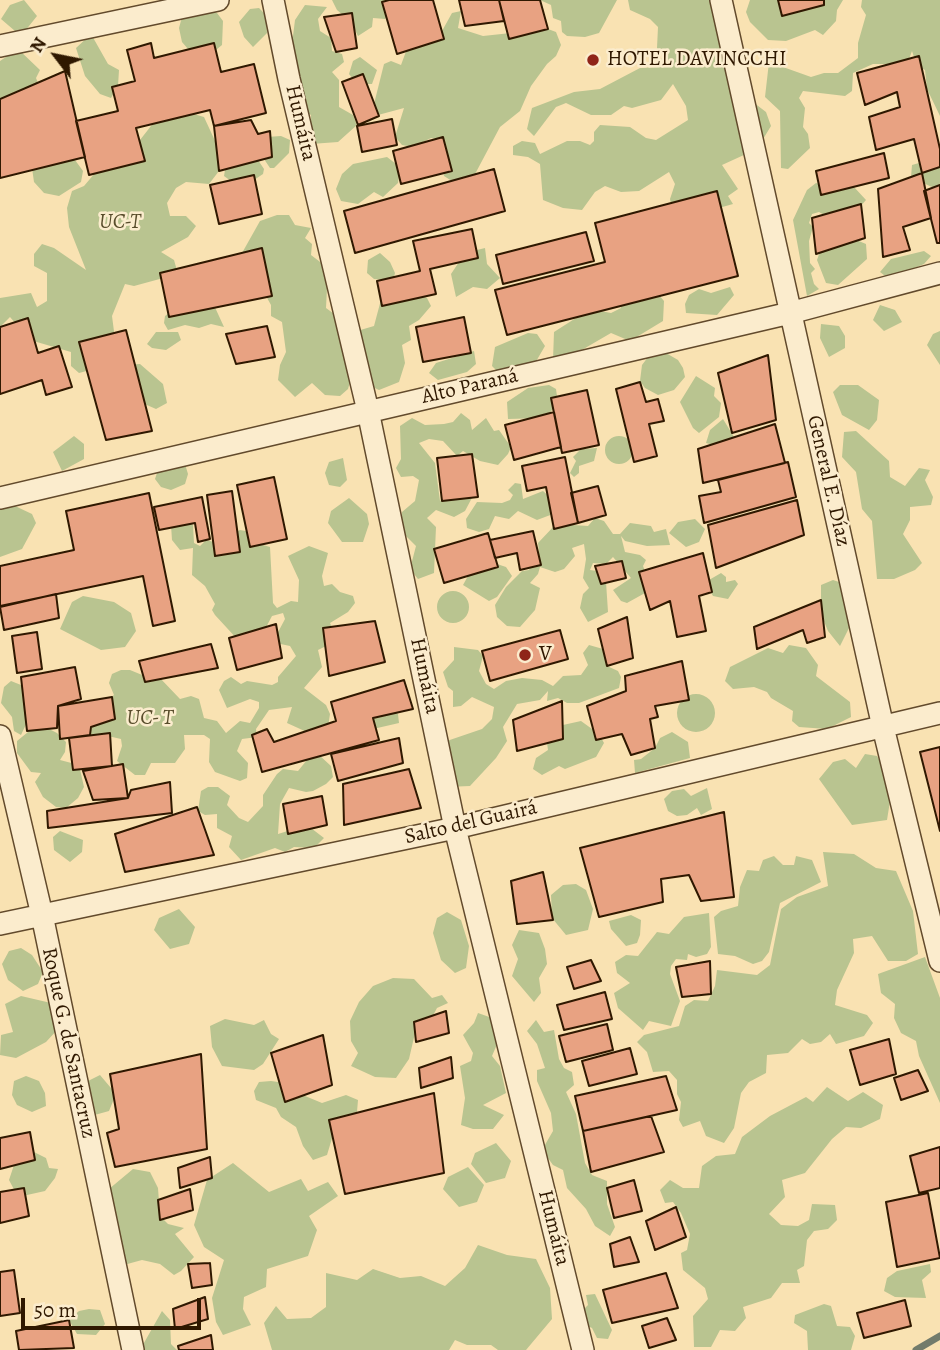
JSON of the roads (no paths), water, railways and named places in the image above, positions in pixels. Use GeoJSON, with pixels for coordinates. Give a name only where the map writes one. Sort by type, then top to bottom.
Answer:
{"type":"FeatureCollection","features":[{"type":"Feature","properties":{"kind":"street"},"geometry":{"type":"LineString","coordinates":[[0,46],[218,0]]}},
{"type":"Feature","properties":{"kind":"street","name":"Humáita"},"geometry":{"type":"LineString","coordinates":[[273,0],[289,79],[368,411],[455,828],[583,1350]]}},
{"type":"Feature","properties":{"kind":"street","name":"General E. Díaz"},"geometry":{"type":"LineString","coordinates":[[721,0],[883,727],[940,961]]}},
{"type":"Feature","properties":{"kind":"street","name":"Alto Paraná"},"geometry":{"type":"LineString","coordinates":[[0,498],[790,313],[940,273]]}},
{"type":"Feature","properties":{"kind":"street","name":"Salto del Guairá"},"geometry":{"type":"LineString","coordinates":[[0,924],[455,828],[940,713]]}},
{"type":"Feature","properties":{"kind":"street","name":"Roque G. de Santacruz"},"geometry":{"type":"LineString","coordinates":[[0,736],[42,915],[133,1350]]}},
{"type":"Feature","properties":{"kind":"waterway"},"geometry":{"type":"LineString","coordinates":[[916,1350],[940,1336]]}},
{"type":"Feature","properties":{"kind":"place","name":"HOTEL DAVINCCHI"},"geometry":{"type":"Point","coordinates":[593,60]}},
{"type":"Feature","properties":{"kind":"place","name":"V"},"geometry":{"type":"Point","coordinates":[525,655]}},
{"type":"Feature","properties":{"kind":"park label","name":"UC-T"},"geometry":{"type":"Point","coordinates":[120,223]}},
{"type":"Feature","properties":{"kind":"park label","name":"UC- T"},"geometry":{"type":"Point","coordinates":[150,719]}}]}
